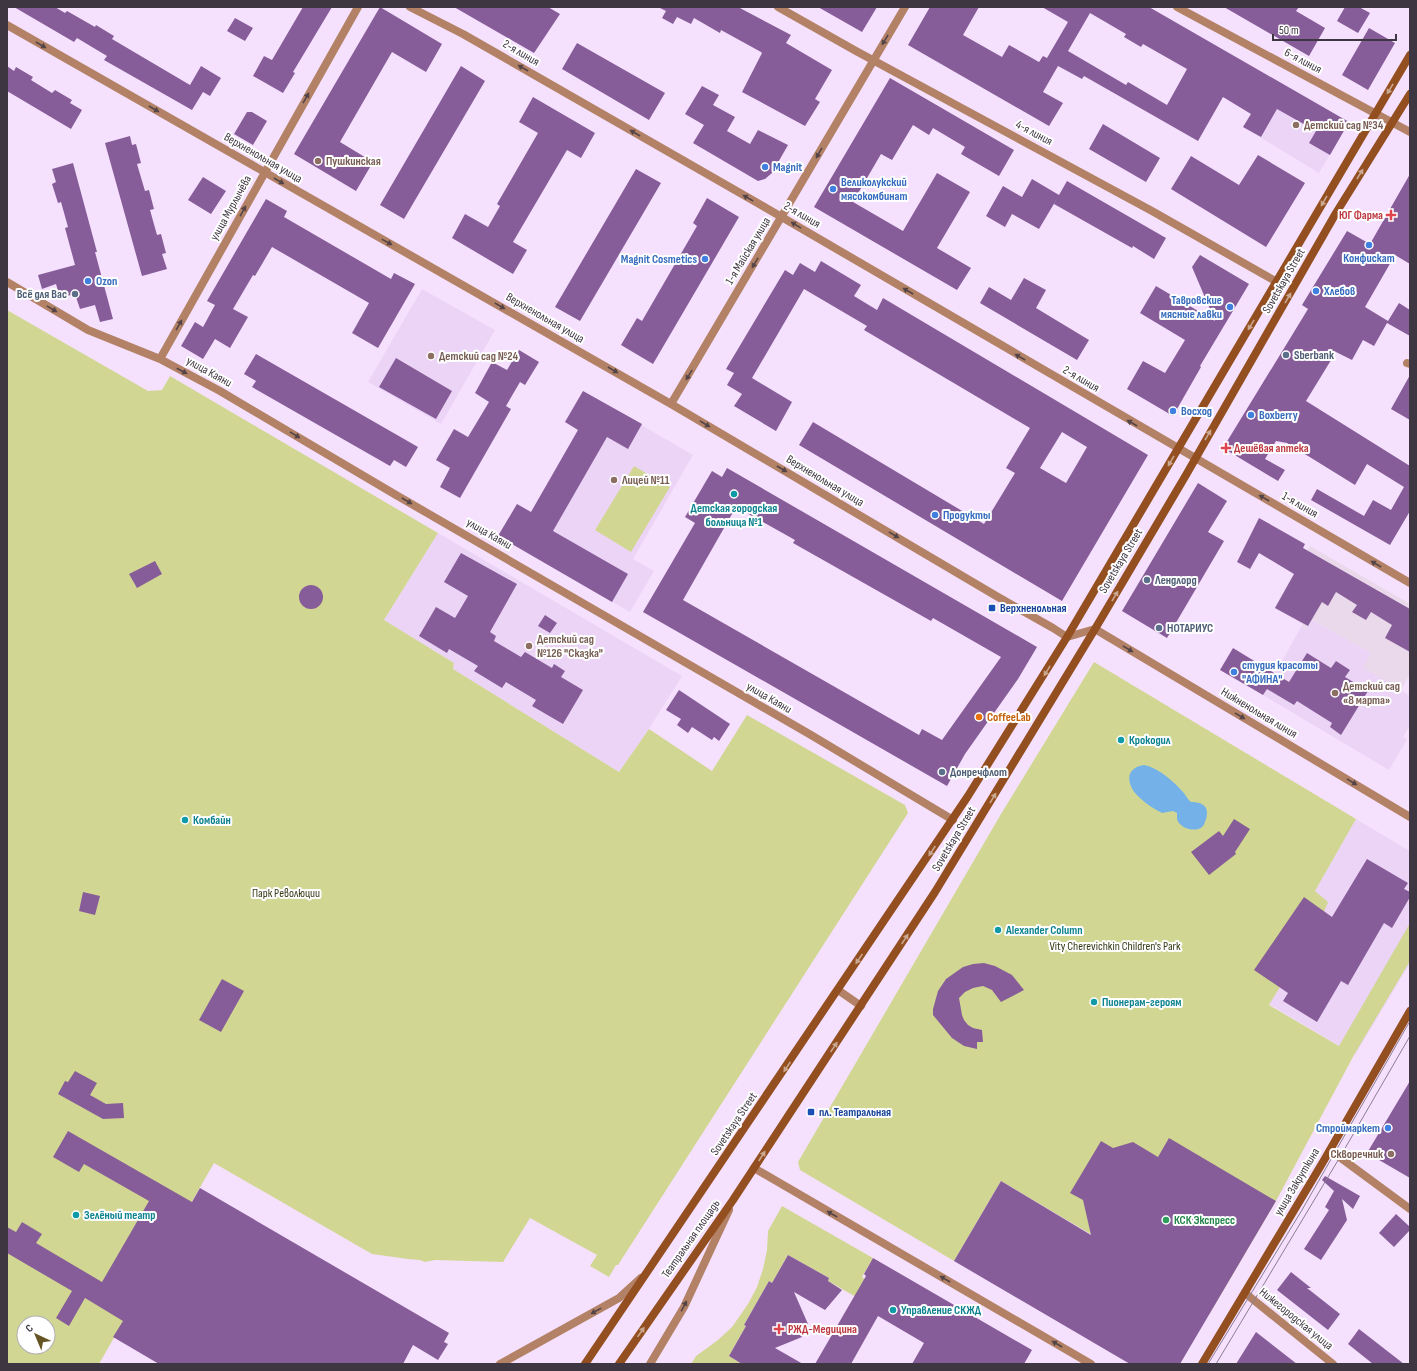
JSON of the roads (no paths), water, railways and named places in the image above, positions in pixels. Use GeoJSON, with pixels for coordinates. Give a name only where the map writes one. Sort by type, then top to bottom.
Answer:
{"type":"FeatureCollection","features":[{"type":"Feature","properties":{"kind":"main road","name":"Sovetskaya Street"},"geometry":{"type":"LineString","coordinates":[[649,1271],[953,820],[1068,637],[1410,55]]}},
{"type":"Feature","properties":{"kind":"main road","name":"Sovetskaya Street"},"geometry":{"type":"LineString","coordinates":[[733,1200],[936,892],[1095,629],[1195,459],[1336,213],[1410,94]]}},
{"type":"Feature","properties":{"kind":"main road","name":"улица Закруткина"},"geometry":{"type":"LineString","coordinates":[[1202,1364],[1330,1150],[1410,1011]]}},
{"type":"Feature","properties":{"kind":"main road","name":"Театральная площадь"},"geometry":{"type":"LineString","coordinates":[[619,1364],[733,1200]]}},
{"type":"Feature","properties":{"kind":"main road","name":"Театральная площадь"},"geometry":{"type":"LineString","coordinates":[[586,1364],[649,1271]]}},
{"type":"Feature","properties":{"kind":"street","name":"улица Мурлычёва"},"geometry":{"type":"LineString","coordinates":[[160,359],[358,7]]}},
{"type":"Feature","properties":{"kind":"street","name":"2-я линия"},"geometry":{"type":"LineString","coordinates":[[410,7],[463,34],[782,217],[1179,449]]}},
{"type":"Feature","properties":{"kind":"street","name":"4-я линия"},"geometry":{"type":"LineString","coordinates":[[778,7],[873,60],[1152,210],[1277,282]]}},
{"type":"Feature","properties":{"kind":"street","name":"1-я Майская улица"},"geometry":{"type":"LineString","coordinates":[[671,404],[905,7]]}},
{"type":"Feature","properties":{"kind":"street","name":"6-я линия"},"geometry":{"type":"LineString","coordinates":[[1177,7],[1376,113]]}},
{"type":"Feature","properties":{"kind":"street","name":"Верхненольная улица"},"geometry":{"type":"LineString","coordinates":[[7,25],[671,404],[1068,637]]}},
{"type":"Feature","properties":{"kind":"street"},"geometry":{"type":"LineString","coordinates":[[1376,113],[1410,132]]}},
{"type":"Feature","properties":{"kind":"street","name":"улица Каяни"},"geometry":{"type":"LineString","coordinates":[[7,282],[88,330],[160,359],[220,391],[396,495],[817,739],[953,820]]}},
{"type":"Feature","properties":{"kind":"street","name":"1-я линия"},"geometry":{"type":"LineString","coordinates":[[1179,449],[1410,583]]}},
{"type":"Feature","properties":{"kind":"street"},"geometry":{"type":"LineString","coordinates":[[1068,637],[1095,629]]}},
{"type":"Feature","properties":{"kind":"street","name":"Нижненольная линия"},"geometry":{"type":"LineString","coordinates":[[1095,629],[1410,816]]}},
{"type":"Feature","properties":{"kind":"street"},"geometry":{"type":"LineString","coordinates":[[838,990],[861,1006]]}},
{"type":"Feature","properties":{"kind":"street"},"geometry":{"type":"LineString","coordinates":[[1330,1150],[1410,1209]]}},
{"type":"Feature","properties":{"kind":"street"},"geometry":{"type":"LineString","coordinates":[[754,1168],[1091,1364]]}},
{"type":"Feature","properties":{"kind":"street","name":"Театральная площадь"},"geometry":{"type":"LineString","coordinates":[[650,1364],[684,1307],[733,1200]]}},
{"type":"Feature","properties":{"kind":"street","name":"Театральная площадь"},"geometry":{"type":"LineString","coordinates":[[500,1364],[619,1298],[649,1271]]}},
{"type":"Feature","properties":{"kind":"street","name":"Нижегородская улица"},"geometry":{"type":"LineString","coordinates":[[1244,1293],[1333,1364]]}},
{"type":"Feature","properties":{"kind":"water"},"geometry":{"type":"Polygon","coordinates":[[[1144,765],[1155,769],[1170,779],[1184,793],[1188,800],[1202,804],[1206,808],[1207,815],[1203,826],[1195,830],[1188,829],[1178,822],[1177,813],[1173,811],[1162,813],[1147,804],[1136,794],[1130,784],[1130,774],[1137,767],[1144,765]]]}},
{"type":"Feature","properties":{"kind":"tram line"},"geometry":{"type":"LineString","coordinates":[[1208,1364],[1302,1210],[1410,1021]]}},
{"type":"Feature","properties":{"kind":"tram line"},"geometry":{"type":"LineString","coordinates":[[1216,1364],[1340,1157],[1410,1036]]}},
{"type":"Feature","properties":{"kind":"place","name":"Детский сад №34"},"geometry":{"type":"Point","coordinates":[1296,125]}},
{"type":"Feature","properties":{"kind":"place","name":"Пушкинская"},"geometry":{"type":"Point","coordinates":[318,161]}},
{"type":"Feature","properties":{"kind":"place","name":"Magnit"},"geometry":{"type":"Point","coordinates":[765,167]}},
{"type":"Feature","properties":{"kind":"place","name":"Великолукский мясокомбинат"},"geometry":{"type":"Point","coordinates":[833,189]}},
{"type":"Feature","properties":{"kind":"place","name":"ЮГ Фарма"},"geometry":{"type":"Point","coordinates":[1391,215]}},
{"type":"Feature","properties":{"kind":"place","name":"Конфискат"},"geometry":{"type":"Point","coordinates":[1369,245]}},
{"type":"Feature","properties":{"kind":"place","name":"Magnit Cosmetics"},"geometry":{"type":"Point","coordinates":[705,259]}},
{"type":"Feature","properties":{"kind":"place","name":"Ozon"},"geometry":{"type":"Point","coordinates":[88,281]}},
{"type":"Feature","properties":{"kind":"place","name":"Хлебов"},"geometry":{"type":"Point","coordinates":[1316,291]}},
{"type":"Feature","properties":{"kind":"place","name":"Всё для Вас"},"geometry":{"type":"Point","coordinates":[75,294]}},
{"type":"Feature","properties":{"kind":"place","name":"Тавровские мясные лавки"},"geometry":{"type":"Point","coordinates":[1230,307]}},
{"type":"Feature","properties":{"kind":"place","name":"Sberbank"},"geometry":{"type":"Point","coordinates":[1286,355]}},
{"type":"Feature","properties":{"kind":"place","name":"Детский сад №24"},"geometry":{"type":"Point","coordinates":[431,356]}},
{"type":"Feature","properties":{"kind":"place","name":"Восход"},"geometry":{"type":"Point","coordinates":[1173,411]}},
{"type":"Feature","properties":{"kind":"place","name":"Boxberry"},"geometry":{"type":"Point","coordinates":[1251,415]}},
{"type":"Feature","properties":{"kind":"place","name":"Дешёвая аптека"},"geometry":{"type":"Point","coordinates":[1226,448]}},
{"type":"Feature","properties":{"kind":"place","name":"Лицей №11"},"geometry":{"type":"Point","coordinates":[614,480]}},
{"type":"Feature","properties":{"kind":"place","name":"Детская городская больница №1"},"geometry":{"type":"Point","coordinates":[734,494]}},
{"type":"Feature","properties":{"kind":"place","name":"Продукты"},"geometry":{"type":"Point","coordinates":[935,515]}},
{"type":"Feature","properties":{"kind":"place","name":"Лендлорд"},"geometry":{"type":"Point","coordinates":[1147,580]}},
{"type":"Feature","properties":{"kind":"place","name":"Верхненольная"},"geometry":{"type":"Point","coordinates":[992,608]}},
{"type":"Feature","properties":{"kind":"place","name":"НОТАРИУС"},"geometry":{"type":"Point","coordinates":[1159,628]}},
{"type":"Feature","properties":{"kind":"place","name":"Детский сад №126 \"Сказка\""},"geometry":{"type":"Point","coordinates":[529,646]}},
{"type":"Feature","properties":{"kind":"place","name":"студия красоты \"АФИНА\""},"geometry":{"type":"Point","coordinates":[1234,672]}},
{"type":"Feature","properties":{"kind":"place","name":"Детский сад «8 марта»"},"geometry":{"type":"Point","coordinates":[1335,693]}},
{"type":"Feature","properties":{"kind":"place","name":"CoffeeLab"},"geometry":{"type":"Point","coordinates":[979,717]}},
{"type":"Feature","properties":{"kind":"place","name":"Крокодил"},"geometry":{"type":"Point","coordinates":[1121,740]}},
{"type":"Feature","properties":{"kind":"place","name":"Донречфлот"},"geometry":{"type":"Point","coordinates":[942,772]}},
{"type":"Feature","properties":{"kind":"place","name":"Комбайн"},"geometry":{"type":"Point","coordinates":[185,820]}},
{"type":"Feature","properties":{"kind":"place","name":"Alexander Column"},"geometry":{"type":"Point","coordinates":[998,930]}},
{"type":"Feature","properties":{"kind":"place","name":"Пионерам-героям"},"geometry":{"type":"Point","coordinates":[1094,1002]}},
{"type":"Feature","properties":{"kind":"place","name":"пл. Театральная"},"geometry":{"type":"Point","coordinates":[811,1112]}},
{"type":"Feature","properties":{"kind":"place","name":"Строймаркет"},"geometry":{"type":"Point","coordinates":[1388,1128]}},
{"type":"Feature","properties":{"kind":"place","name":"Скворечник"},"geometry":{"type":"Point","coordinates":[1391,1154]}},
{"type":"Feature","properties":{"kind":"place","name":"Зелёный театр"},"geometry":{"type":"Point","coordinates":[76,1215]}},
{"type":"Feature","properties":{"kind":"place","name":"КСК Экспресс"},"geometry":{"type":"Point","coordinates":[1166,1220]}},
{"type":"Feature","properties":{"kind":"place","name":"Управление СКЖД"},"geometry":{"type":"Point","coordinates":[893,1310]}},
{"type":"Feature","properties":{"kind":"place","name":"РЖД-Медицина"},"geometry":{"type":"Point","coordinates":[779,1329]}},
{"type":"Feature","properties":{"kind":"park label","name":"Парк Революции"},"geometry":{"type":"Point","coordinates":[286,893]}},
{"type":"Feature","properties":{"kind":"park label","name":"Vity Cherevichkin Children's Park"},"geometry":{"type":"Point","coordinates":[1115,946]}}]}
